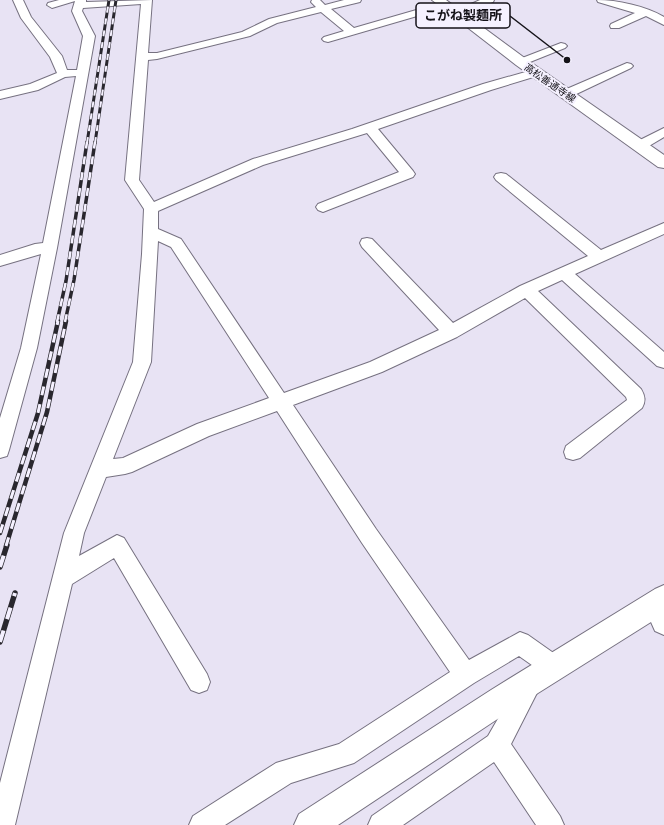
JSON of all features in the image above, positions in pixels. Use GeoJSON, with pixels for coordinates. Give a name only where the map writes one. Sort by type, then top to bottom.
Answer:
{"type":"FeatureCollection","features":[{"type":"Feature","properties":{"kind":"main road","name":"高松善通寺線"},"geometry":{"type":"LineString","coordinates":[[441,2],[536,73],[664,163]]}},
{"type":"Feature","properties":{"kind":"main road"},"geometry":{"type":"LineString","coordinates":[[310,825],[543,674],[662,608]]}},
{"type":"Feature","properties":{"kind":"street"},"geometry":{"type":"LineString","coordinates":[[18,0],[26,18],[56,56],[63,74]]}},
{"type":"Feature","properties":{"kind":"street"},"geometry":{"type":"LineString","coordinates":[[314,0],[352,32]]}},
{"type":"Feature","properties":{"kind":"street"},"geometry":{"type":"LineString","coordinates":[[143,58],[157,56],[246,34],[273,21],[356,0]]}},
{"type":"Feature","properties":{"kind":"street"},"geometry":{"type":"LineString","coordinates":[[457,14],[489,0]]}},
{"type":"Feature","properties":{"kind":"street"},"geometry":{"type":"LineString","coordinates":[[602,0],[648,14],[664,22]]}},
{"type":"Feature","properties":{"kind":"street"},"geometry":{"type":"LineString","coordinates":[[2,825],[74,533],[142,362],[150,231],[151,209],[132,180],[147,1],[77,2],[52,5]]}},
{"type":"Feature","properties":{"kind":"street"},"geometry":{"type":"LineString","coordinates":[[0,450],[29,348],[50,248],[89,36],[78,11],[77,2]]}},
{"type":"Feature","properties":{"kind":"street"},"geometry":{"type":"LineString","coordinates":[[328,39],[441,2]]}},
{"type":"Feature","properties":{"kind":"street"},"geometry":{"type":"LineString","coordinates":[[615,26],[648,14],[664,11]]}},
{"type":"Feature","properties":{"kind":"street"},"geometry":{"type":"LineString","coordinates":[[521,62],[561,46]]}},
{"type":"Feature","properties":{"kind":"street"},"geometry":{"type":"LineString","coordinates":[[566,94],[627,66]]}},
{"type":"Feature","properties":{"kind":"street"},"geometry":{"type":"LineString","coordinates":[[0,96],[34,86],[63,74],[82,72]]}},
{"type":"Feature","properties":{"kind":"street"},"geometry":{"type":"LineString","coordinates":[[151,209],[258,162],[357,132],[487,87],[536,73]]}},
{"type":"Feature","properties":{"kind":"street"},"geometry":{"type":"LineString","coordinates":[[323,207],[408,174],[369,127]]}},
{"type":"Feature","properties":{"kind":"street"},"geometry":{"type":"LineString","coordinates":[[639,146],[664,132]]}},
{"type":"Feature","properties":{"kind":"street"},"geometry":{"type":"LineString","coordinates":[[501,177],[598,257]]}},
{"type":"Feature","properties":{"kind":"street"},"geometry":{"type":"LineString","coordinates":[[99,469],[125,466],[203,430],[376,367],[451,332],[526,290],[664,228]]}},
{"type":"Feature","properties":{"kind":"street"},"geometry":{"type":"LineString","coordinates":[[150,231],[176,243],[369,536],[466,675]]}},
{"type":"Feature","properties":{"kind":"street"},"geometry":{"type":"LineString","coordinates":[[367,243],[451,332]]}},
{"type":"Feature","properties":{"kind":"street"},"geometry":{"type":"LineString","coordinates":[[0,261],[35,249],[50,248]]}},
{"type":"Feature","properties":{"kind":"street"},"geometry":{"type":"LineString","coordinates":[[564,273],[663,361]]}},
{"type":"Feature","properties":{"kind":"street"},"geometry":{"type":"LineString","coordinates":[[526,290],[635,394],[636,403],[573,452]]}},
{"type":"Feature","properties":{"kind":"street"},"geometry":{"type":"LineString","coordinates":[[62,578],[117,545],[199,682]]}},
{"type":"Feature","properties":{"kind":"street"},"geometry":{"type":"LineString","coordinates":[[202,825],[285,772],[346,754],[466,675],[520,643],[543,674],[497,745],[381,825]]}},
{"type":"Feature","properties":{"kind":"street"},"geometry":{"type":"LineString","coordinates":[[497,745],[551,825]]}},
{"type":"Feature","properties":{"kind":"railway"},"geometry":{"type":"LineString","coordinates":[[87,143],[109,0]]}},
{"type":"Feature","properties":{"kind":"railway"},"geometry":{"type":"LineString","coordinates":[[95,143],[116,0]]}},
{"type":"Feature","properties":{"kind":"railway"},"geometry":{"type":"LineString","coordinates":[[57,322],[66,281],[87,142]]}},
{"type":"Feature","properties":{"kind":"railway"},"geometry":{"type":"LineString","coordinates":[[65,322],[74,280],[95,142]]}},
{"type":"Feature","properties":{"kind":"railway"},"geometry":{"type":"LineString","coordinates":[[0,533],[38,413],[58,321]]}},
{"type":"Feature","properties":{"kind":"railway"},"geometry":{"type":"LineString","coordinates":[[6,546],[47,412],[66,321]]}},
{"type":"Feature","properties":{"kind":"railway"},"geometry":{"type":"LineString","coordinates":[[0,567],[7,545]]}},
{"type":"Feature","properties":{"kind":"railway"},"geometry":{"type":"LineString","coordinates":[[0,642],[15,593]]}},
{"type":"Feature","properties":{"kind":"place","name":"こがね製麺所"},"geometry":{"type":"Point","coordinates":[567,60]}}]}
